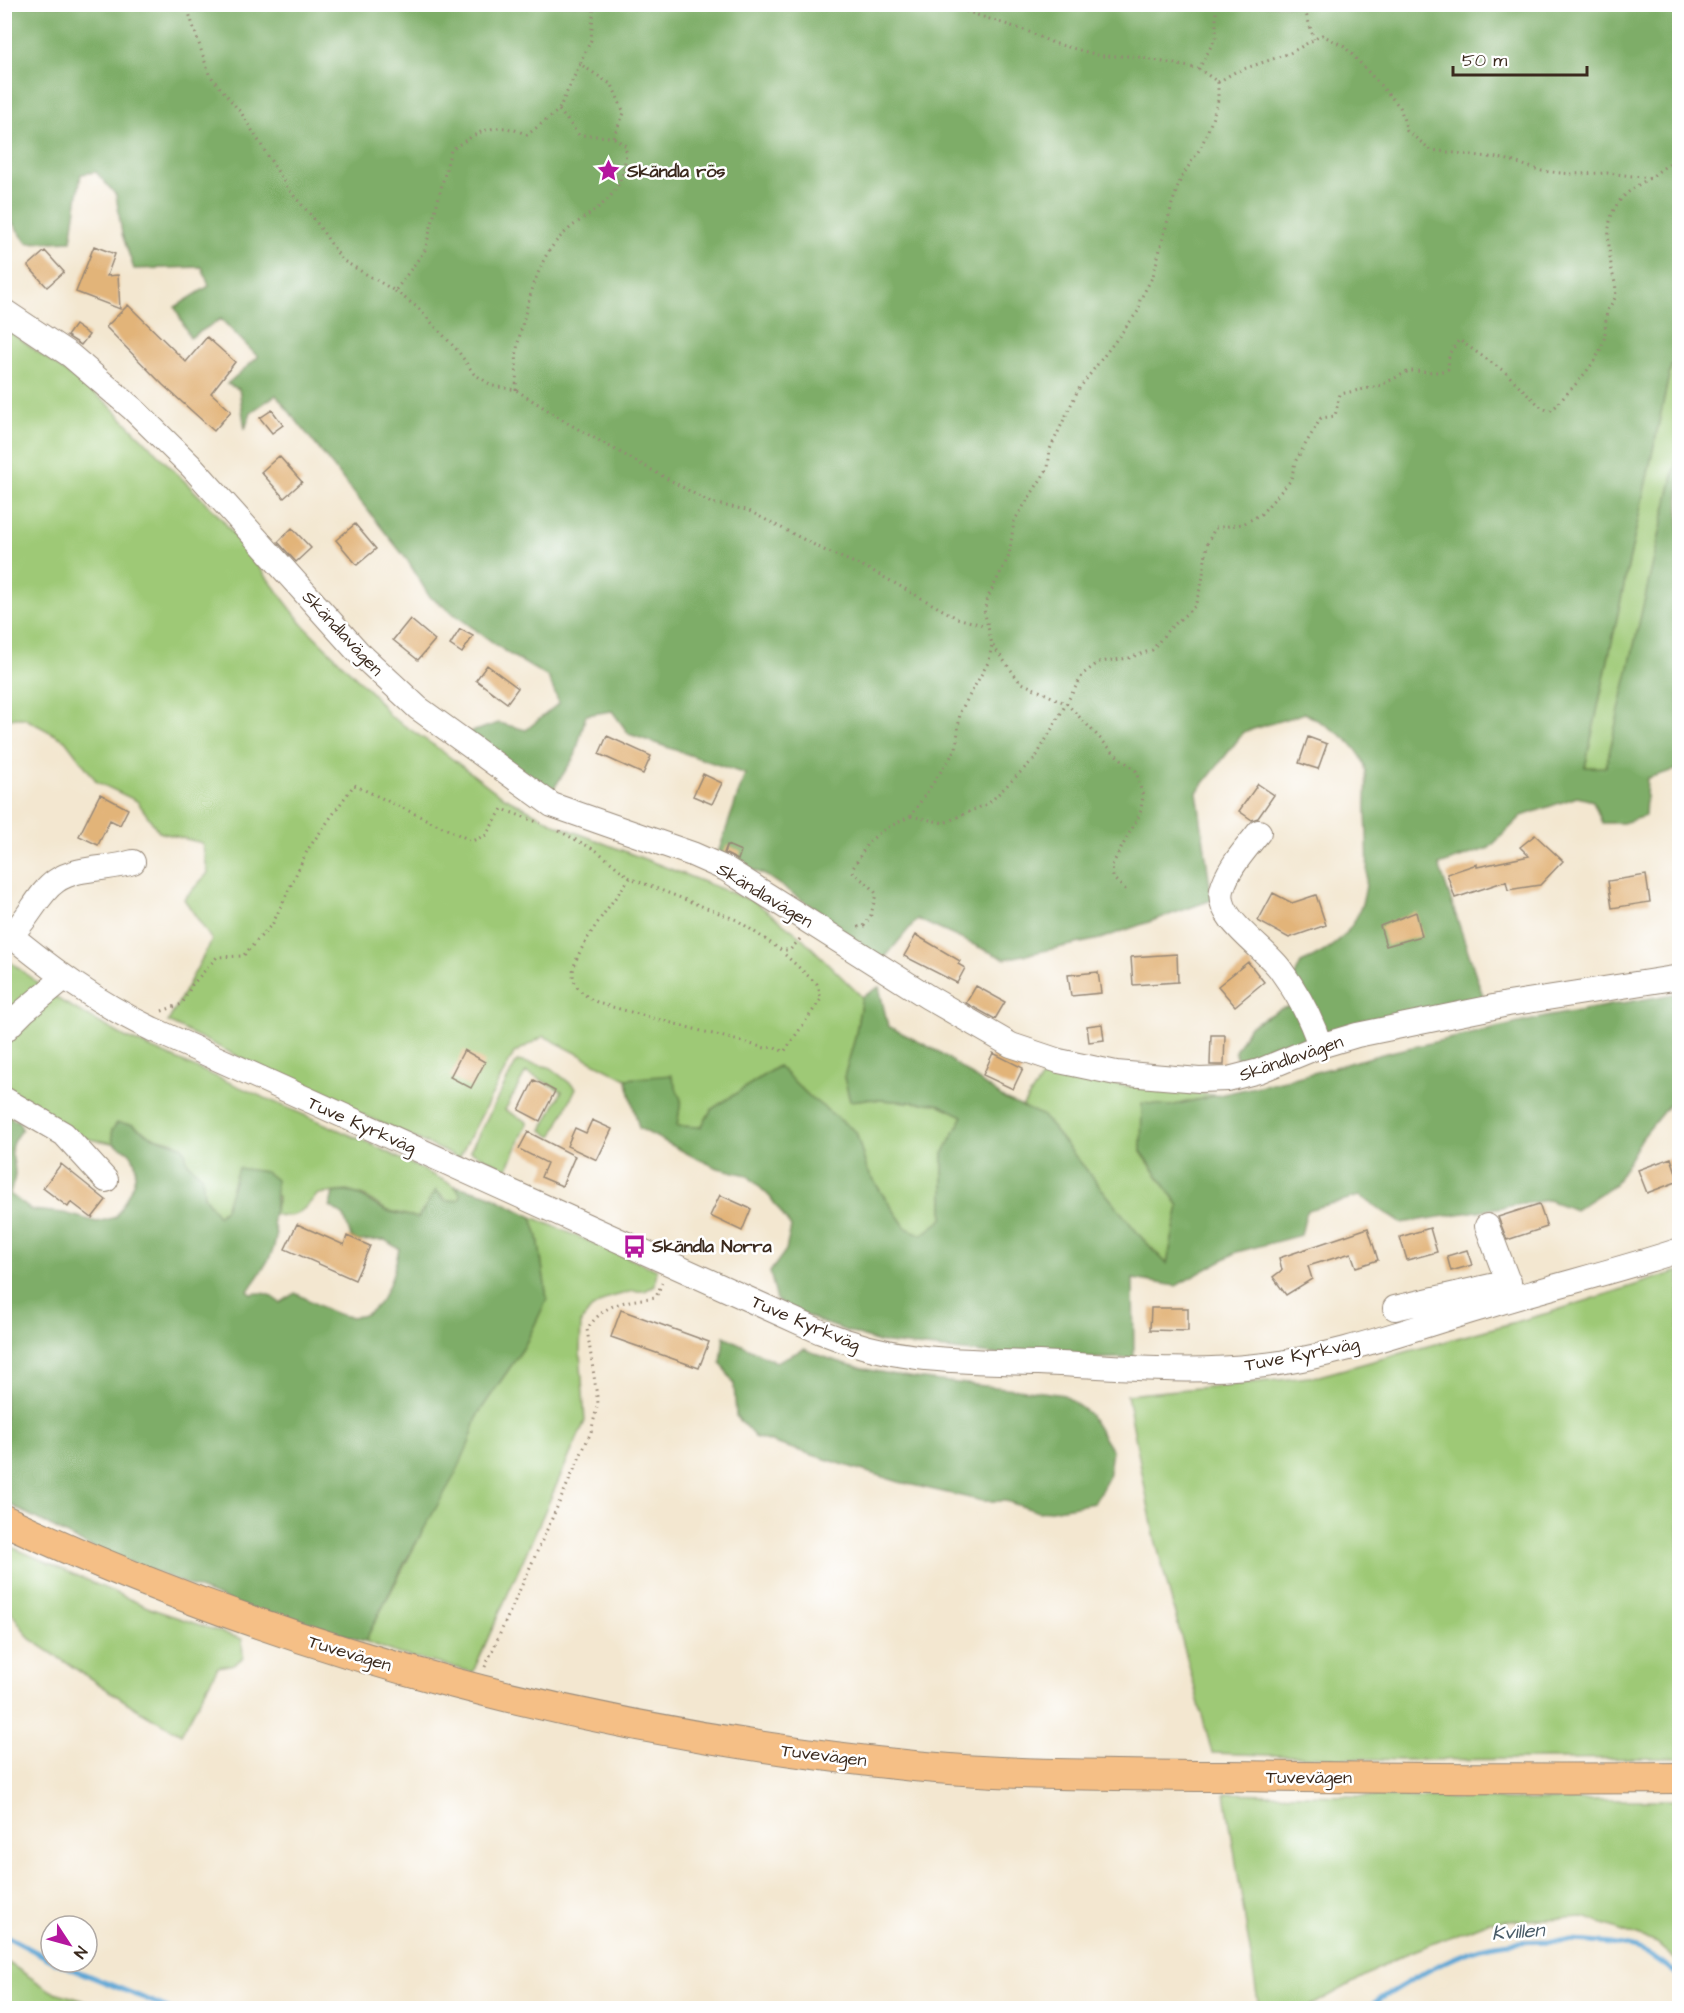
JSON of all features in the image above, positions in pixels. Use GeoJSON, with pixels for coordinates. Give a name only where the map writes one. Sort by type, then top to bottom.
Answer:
{"type":"FeatureCollection","features":[{"type":"Feature","properties":{"kind":"main road","name":"Tuvevägen"},"geometry":{"type":"LineString","coordinates":[[4,1520],[166,1589],[253,1622],[474,1690],[660,1730],[786,1750],[985,1772],[1294,1777],[1680,1778]]}},
{"type":"Feature","properties":{"kind":"street","name":"Skändlavägen"},"geometry":{"type":"LineString","coordinates":[[4,311],[53,342],[133,409],[193,468],[358,652],[418,708],[552,805],[692,854],[726,869],[1011,1045],[1059,1061],[1126,1074],[1199,1080],[1228,1079],[1259,1071],[1320,1046],[1357,1035],[1438,1017],[1680,977]]}},
{"type":"Feature","properties":{"kind":"street"},"geometry":{"type":"LineString","coordinates":[[1259,832],[1228,876],[1222,890],[1222,903],[1240,929],[1278,966],[1306,1007],[1320,1046]]}},
{"type":"Feature","properties":{"kind":"street"},"geometry":{"type":"LineString","coordinates":[[7,932],[21,926],[55,882],[70,873],[108,869],[133,862]]}},
{"type":"Feature","properties":{"kind":"street","name":"Tuve Kyrkväg"},"geometry":{"type":"LineString","coordinates":[[7,932],[64,978],[106,1007],[248,1074],[670,1262],[821,1332],[860,1347],[887,1354],[956,1361],[1200,1368],[1254,1366],[1325,1353],[1511,1290],[1639,1264],[1680,1250]]}},
{"type":"Feature","properties":{"kind":"street"},"geometry":{"type":"LineString","coordinates":[[4,1031],[64,978]]}},
{"type":"Feature","properties":{"kind":"street"},"geometry":{"type":"LineString","coordinates":[[4,1098],[63,1134],[106,1180]]}},
{"type":"Feature","properties":{"kind":"street"},"geometry":{"type":"LineString","coordinates":[[1395,1308],[1511,1290],[1488,1226]]}},
{"type":"Feature","properties":{"kind":"path"},"geometry":{"type":"LineString","coordinates":[[186,4],[209,74],[242,114],[289,190],[315,220],[342,260],[395,291],[417,307],[458,351],[474,374],[493,386],[516,390],[571,425],[711,504],[747,510],[824,550],[871,570],[957,618],[986,626]]}},
{"type":"Feature","properties":{"kind":"path"},"geometry":{"type":"LineString","coordinates":[[395,291],[425,250],[451,150],[481,130],[511,127],[527,135],[559,110],[591,40],[594,4]]}},
{"type":"Feature","properties":{"kind":"path"},"geometry":{"type":"LineString","coordinates":[[943,4],[1016,27],[1053,43],[1102,56],[1133,56],[1198,69],[1218,82]]}},
{"type":"Feature","properties":{"kind":"path"},"geometry":{"type":"LineString","coordinates":[[1198,69],[1216,37],[1216,4]]}},
{"type":"Feature","properties":{"kind":"path"},"geometry":{"type":"LineString","coordinates":[[1303,4],[1314,39]]}},
{"type":"Feature","properties":{"kind":"path"},"geometry":{"type":"LineString","coordinates":[[1218,82],[1235,72],[1290,53],[1322,35],[1344,46],[1400,108],[1407,131],[1431,150],[1505,159],[1542,171],[1571,174],[1607,173],[1650,178]]}},
{"type":"Feature","properties":{"kind":"path"},"geometry":{"type":"LineString","coordinates":[[580,64],[612,85],[624,113],[613,137]]}},
{"type":"Feature","properties":{"kind":"path"},"geometry":{"type":"LineString","coordinates":[[1128,891],[1113,878],[1112,865],[1140,814],[1142,785],[1136,771],[1115,754],[1067,704],[1020,682],[992,644],[984,610],[988,594],[1010,556],[1014,521],[1048,468],[1050,449],[1061,422],[1083,382],[1139,310],[1140,300],[1153,276],[1181,178],[1201,147],[1211,123],[1218,100],[1218,82]]}},
{"type":"Feature","properties":{"kind":"path"},"geometry":{"type":"LineString","coordinates":[[516,390],[518,345],[533,288],[550,249],[569,229],[608,202],[626,166],[626,146],[613,137],[579,135],[559,110]]}},
{"type":"Feature","properties":{"kind":"path"},"geometry":{"type":"LineString","coordinates":[[911,816],[945,823],[989,803],[1036,758],[1083,674],[1099,662],[1129,658],[1152,650],[1169,628],[1195,606],[1202,582],[1208,544],[1215,528],[1243,524],[1261,514],[1291,480],[1294,462],[1310,432],[1321,418],[1335,416],[1340,394],[1379,386],[1409,371],[1439,372],[1448,369],[1449,354],[1459,340],[1505,372],[1542,408],[1550,411],[1556,406],[1599,354],[1604,339],[1607,310],[1615,300],[1616,289],[1611,265],[1610,214],[1618,201],[1632,188],[1650,178],[1680,155]]}},
{"type":"Feature","properties":{"kind":"path"},"geometry":{"type":"LineString","coordinates":[[854,928],[864,926],[876,902],[873,887],[855,876],[852,870],[856,860],[868,842],[885,829],[911,816],[956,749],[960,712],[989,662],[992,644]]}},
{"type":"Feature","properties":{"kind":"path"},"geometry":{"type":"LineString","coordinates":[[152,1029],[157,1012],[182,1004],[192,985],[217,957],[243,956],[273,923],[308,849],[354,785],[472,841],[486,835],[502,809],[544,825]]}},
{"type":"Feature","properties":{"kind":"path"},"geometry":{"type":"LineString","coordinates":[[554,829],[597,851],[630,878],[737,920],[781,950],[817,984],[821,999],[784,1052],[775,1047],[765,1048],[756,1043],[601,1004],[580,991],[573,974],[574,963],[597,922],[630,878]]}},
{"type":"Feature","properties":{"kind":"path"},"geometry":{"type":"LineString","coordinates":[[781,950],[790,950],[799,943],[807,919]]}},
{"type":"Feature","properties":{"kind":"path"},"geometry":{"type":"LineString","coordinates":[[474,1690],[591,1432],[598,1403],[587,1329],[598,1314],[615,1303],[656,1297],[670,1262]]}},
{"type":"Feature","properties":{"kind":"green space"},"geometry":{"type":"Polygon","coordinates":[[[5,5],[1679,5],[1679,361],[1671,366],[1585,767],[1606,767],[1679,450],[1679,769],[1647,778],[1645,816],[1623,823],[1602,823],[1593,801],[1577,797],[1522,816],[1489,848],[1439,865],[1486,1005],[1324,1032],[1239,1067],[1235,1051],[1250,1026],[1280,1009],[1302,1003],[1292,982],[1301,963],[1325,951],[1343,936],[1355,920],[1366,882],[1367,781],[1364,763],[1354,746],[1305,713],[1244,732],[1197,792],[1212,900],[1100,939],[1005,959],[917,919],[882,961],[830,919],[765,875],[717,856],[745,774],[629,734],[612,711],[586,715],[575,756],[549,796],[461,735],[499,723],[526,730],[559,703],[548,677],[509,654],[429,596],[408,561],[276,395],[251,412],[245,429],[239,389],[227,384],[258,357],[221,319],[190,338],[175,307],[209,286],[202,267],[134,269],[122,234],[116,195],[96,172],[81,174],[71,241],[27,243],[5,213],[5,5]]]}},
{"type":"Feature","properties":{"kind":"green space"},"geometry":{"type":"Polygon","coordinates":[[[4,327],[107,403],[221,518],[304,626],[373,694],[390,716],[499,794],[557,825],[755,902],[800,936],[862,997],[855,1038],[844,1077],[850,1101],[867,1099],[938,1104],[963,1116],[943,1154],[943,1219],[922,1235],[906,1228],[867,1170],[856,1132],[810,1097],[778,1066],[712,1109],[701,1127],[677,1126],[681,1100],[671,1076],[626,1079],[544,1036],[514,1053],[459,1158],[299,1086],[168,1022],[212,940],[184,899],[208,873],[202,843],[159,832],[137,801],[97,782],[65,740],[24,718],[5,718],[4,327]]]}},
{"type":"Feature","properties":{"kind":"green space"},"geometry":{"type":"Polygon","coordinates":[[[1679,361],[1679,450],[1606,768],[1585,768],[1671,366],[1679,361]]]}},
{"type":"Feature","properties":{"kind":"green space"},"geometry":{"type":"Polygon","coordinates":[[[4,957],[61,1001],[125,1037],[373,1145],[455,1186],[462,1196],[459,1200],[449,1202],[436,1191],[418,1218],[386,1210],[364,1196],[347,1191],[318,1194],[294,1215],[274,1214],[278,1196],[225,1209],[218,1217],[204,1196],[202,1176],[187,1162],[174,1142],[151,1136],[131,1124],[112,1130],[113,1143],[77,1137],[18,1104],[11,1119],[5,1117],[4,957]]]}},
{"type":"Feature","properties":{"kind":"green space"},"geometry":{"type":"Polygon","coordinates":[[[879,987],[888,1026],[939,1052],[1006,1100],[1042,1115],[1141,1237],[1167,1264],[1179,1206],[1141,1151],[1142,1103],[1170,1106],[1550,1016],[1679,993],[1679,1092],[1642,1138],[1615,1184],[1575,1210],[1548,1200],[1401,1223],[1360,1196],[1307,1210],[1301,1235],[1237,1252],[1176,1286],[1133,1279],[1134,1358],[1040,1359],[878,1342],[816,1320],[777,1301],[770,1272],[786,1250],[791,1227],[770,1197],[747,1175],[718,1168],[639,1128],[626,1079],[671,1075],[681,1100],[677,1126],[701,1127],[712,1109],[778,1066],[810,1097],[856,1132],[867,1170],[883,1195],[906,1228],[922,1235],[943,1219],[943,1154],[963,1116],[938,1104],[867,1099],[850,1101],[844,1077],[855,1038],[862,997],[879,987]]]}},
{"type":"Feature","properties":{"kind":"green space"},"geometry":{"type":"Polygon","coordinates":[[[517,1061],[549,1067],[576,1088],[552,1137],[542,1130],[562,1091],[526,1072],[505,1110],[528,1122],[507,1169],[470,1151],[517,1061]]]}},
{"type":"Feature","properties":{"kind":"green space"},"geometry":{"type":"Polygon","coordinates":[[[1048,1069],[1131,1086],[1216,1095],[1170,1106],[1143,1103],[1141,1152],[1179,1206],[1167,1264],[1141,1237],[1042,1115],[1022,1107],[1048,1069]]]}},
{"type":"Feature","properties":{"kind":"green space"},"geometry":{"type":"Polygon","coordinates":[[[4,1117],[18,1121],[22,1129],[11,1148],[15,1174],[10,1194],[31,1210],[64,1213],[97,1222],[116,1217],[132,1187],[136,1171],[131,1154],[113,1143],[112,1130],[117,1123],[131,1124],[151,1136],[181,1146],[185,1150],[187,1162],[202,1176],[204,1196],[218,1216],[225,1209],[238,1168],[266,1172],[276,1180],[273,1220],[275,1243],[273,1251],[248,1291],[251,1294],[267,1294],[280,1303],[295,1293],[341,1315],[355,1317],[366,1314],[375,1307],[389,1286],[399,1249],[385,1240],[358,1241],[351,1237],[344,1216],[330,1206],[333,1193],[349,1192],[385,1210],[418,1218],[436,1190],[445,1201],[459,1200],[461,1195],[455,1186],[487,1194],[532,1217],[538,1237],[547,1299],[524,1347],[478,1414],[456,1473],[405,1562],[365,1641],[255,1611],[84,1544],[5,1502],[4,1117]]]}},
{"type":"Feature","properties":{"kind":"green space"},"geometry":{"type":"Polygon","coordinates":[[[532,1217],[657,1270],[655,1285],[645,1291],[633,1291],[608,1298],[591,1309],[581,1322],[580,1351],[585,1421],[473,1672],[399,1654],[365,1641],[469,1443],[478,1414],[524,1347],[547,1299],[538,1237],[532,1217]]]}},
{"type":"Feature","properties":{"kind":"green space"},"geometry":{"type":"Polygon","coordinates":[[[1679,1271],[1679,1758],[1400,1760],[1212,1753],[1154,1535],[1127,1395],[1319,1376],[1548,1313],[1679,1271]]]}},
{"type":"Feature","properties":{"kind":"green space"},"geometry":{"type":"Polygon","coordinates":[[[724,1336],[776,1362],[804,1349],[866,1369],[899,1376],[1064,1395],[1089,1414],[1112,1451],[1108,1478],[1094,1503],[1039,1512],[1006,1501],[983,1501],[899,1482],[755,1437],[736,1416],[734,1384],[721,1363],[724,1336]]]}},
{"type":"Feature","properties":{"kind":"green space"},"geometry":{"type":"Polygon","coordinates":[[[5,1544],[152,1609],[242,1639],[243,1658],[234,1664],[218,1667],[181,1734],[137,1709],[30,1639],[5,1603],[5,1544]]]}},
{"type":"Feature","properties":{"kind":"green space"},"geometry":{"type":"Polygon","coordinates":[[[1225,1793],[1516,1800],[1679,1800],[1679,1962],[1657,1943],[1584,1917],[1488,1922],[1401,1956],[1307,2008],[1259,2008],[1225,1793]]]}},
{"type":"Feature","properties":{"kind":"green space"},"geometry":{"type":"Polygon","coordinates":[[[4,1960],[51,1991],[109,2008],[5,2008],[4,1960]]]}},
{"type":"Feature","properties":{"kind":"building"},"geometry":{"type":"Polygon","coordinates":[[[94,246],[115,254],[107,276],[118,275],[120,309],[76,292],[94,246]]]}},
{"type":"Feature","properties":{"kind":"building"},"geometry":{"type":"Polygon","coordinates":[[[45,251],[64,272],[47,287],[28,266],[45,251]]]}},
{"type":"Feature","properties":{"kind":"building"},"geometry":{"type":"Polygon","coordinates":[[[128,305],[186,362],[207,337],[235,362],[211,393],[231,411],[214,431],[163,385],[106,327],[128,305]]]}},
{"type":"Feature","properties":{"kind":"building"},"geometry":{"type":"Polygon","coordinates":[[[75,325],[89,335],[81,345],[67,336],[75,325]]]}},
{"type":"Feature","properties":{"kind":"building"},"geometry":{"type":"Polygon","coordinates":[[[272,410],[283,425],[272,433],[260,418],[272,410]]]}},
{"type":"Feature","properties":{"kind":"building"},"geometry":{"type":"Polygon","coordinates":[[[279,456],[302,482],[284,498],[261,472],[279,456]]]}},
{"type":"Feature","properties":{"kind":"building"},"geometry":{"type":"Polygon","coordinates":[[[355,524],[376,549],[357,565],[336,540],[355,524]]]}},
{"type":"Feature","properties":{"kind":"building"},"geometry":{"type":"Polygon","coordinates":[[[292,528],[311,548],[296,562],[278,542],[292,528]]]}},
{"type":"Feature","properties":{"kind":"building"},"geometry":{"type":"Polygon","coordinates":[[[410,619],[435,640],[418,660],[393,640],[410,619]]]}},
{"type":"Feature","properties":{"kind":"building"},"geometry":{"type":"Polygon","coordinates":[[[460,629],[473,636],[462,653],[450,645],[460,629]]]}},
{"type":"Feature","properties":{"kind":"building"},"geometry":{"type":"Polygon","coordinates":[[[487,665],[518,688],[507,703],[476,680],[487,665]]]}},
{"type":"Feature","properties":{"kind":"building"},"geometry":{"type":"Polygon","coordinates":[[[607,736],[651,756],[643,774],[599,754],[607,736]]]}},
{"type":"Feature","properties":{"kind":"building"},"geometry":{"type":"Polygon","coordinates":[[[1308,737],[1327,744],[1318,769],[1299,763],[1308,737]]]}},
{"type":"Feature","properties":{"kind":"building"},"geometry":{"type":"Polygon","coordinates":[[[703,774],[722,783],[712,804],[693,796],[703,774]]]}},
{"type":"Feature","properties":{"kind":"building"},"geometry":{"type":"Polygon","coordinates":[[[1258,784],[1274,795],[1258,818],[1252,820],[1239,811],[1258,784]]]}},
{"type":"Feature","properties":{"kind":"building"},"geometry":{"type":"Polygon","coordinates":[[[100,794],[128,809],[120,825],[110,820],[98,845],[79,836],[100,794]]]}},
{"type":"Feature","properties":{"kind":"building"},"geometry":{"type":"Polygon","coordinates":[[[1535,835],[1563,861],[1540,885],[1508,890],[1506,881],[1455,898],[1447,874],[1477,864],[1477,867],[1529,856],[1520,847],[1535,835]]]}},
{"type":"Feature","properties":{"kind":"building"},"geometry":{"type":"Polygon","coordinates":[[[727,845],[741,851],[738,860],[724,853],[727,845]]]}},
{"type":"Feature","properties":{"kind":"building"},"geometry":{"type":"Polygon","coordinates":[[[1646,875],[1650,902],[1612,908],[1608,881],[1646,875]]]}},
{"type":"Feature","properties":{"kind":"building"},"geometry":{"type":"Polygon","coordinates":[[[1273,893],[1292,903],[1316,895],[1326,925],[1289,938],[1258,921],[1273,893]]]}},
{"type":"Feature","properties":{"kind":"building"},"geometry":{"type":"Polygon","coordinates":[[[1416,912],[1422,936],[1386,946],[1380,926],[1416,912]]]}},
{"type":"Feature","properties":{"kind":"building"},"geometry":{"type":"Polygon","coordinates":[[[916,935],[960,961],[958,964],[965,968],[957,983],[904,956],[916,935]]]}},
{"type":"Feature","properties":{"kind":"building"},"geometry":{"type":"Polygon","coordinates":[[[1177,954],[1178,982],[1133,985],[1131,957],[1177,954]]]}},
{"type":"Feature","properties":{"kind":"building"},"geometry":{"type":"Polygon","coordinates":[[[1248,962],[1264,982],[1235,1006],[1218,986],[1248,962]]]}},
{"type":"Feature","properties":{"kind":"building"},"geometry":{"type":"Polygon","coordinates":[[[1098,972],[1101,993],[1071,996],[1068,975],[1098,972]]]}},
{"type":"Feature","properties":{"kind":"building"},"geometry":{"type":"Polygon","coordinates":[[[976,986],[1005,1002],[995,1019],[966,1003],[976,986]]]}},
{"type":"Feature","properties":{"kind":"building"},"geometry":{"type":"Polygon","coordinates":[[[1102,1024],[1104,1040],[1089,1042],[1087,1026],[1102,1024]]]}},
{"type":"Feature","properties":{"kind":"building"},"geometry":{"type":"Polygon","coordinates":[[[1211,1035],[1225,1035],[1224,1065],[1210,1065],[1211,1035]]]}},
{"type":"Feature","properties":{"kind":"building"},"geometry":{"type":"Polygon","coordinates":[[[464,1050],[485,1062],[471,1088],[450,1077],[464,1050]]]}},
{"type":"Feature","properties":{"kind":"building"},"geometry":{"type":"Polygon","coordinates":[[[993,1053],[1023,1068],[1013,1089],[983,1075],[993,1053]]]}},
{"type":"Feature","properties":{"kind":"building"},"geometry":{"type":"Polygon","coordinates":[[[534,1080],[555,1091],[540,1121],[519,1110],[534,1080]]]}},
{"type":"Feature","properties":{"kind":"building"},"geometry":{"type":"Polygon","coordinates":[[[592,1120],[612,1129],[597,1160],[567,1146],[575,1128],[586,1133],[592,1120]]]}},
{"type":"Feature","properties":{"kind":"building"},"geometry":{"type":"Polygon","coordinates":[[[528,1132],[575,1156],[562,1186],[541,1177],[547,1163],[519,1149],[528,1132]]]}},
{"type":"Feature","properties":{"kind":"building"},"geometry":{"type":"Polygon","coordinates":[[[1671,1158],[1679,1181],[1647,1193],[1638,1170],[1671,1158]]]}},
{"type":"Feature","properties":{"kind":"building"},"geometry":{"type":"Polygon","coordinates":[[[61,1164],[106,1200],[92,1218],[71,1202],[68,1207],[43,1188],[61,1164]]]}},
{"type":"Feature","properties":{"kind":"building"},"geometry":{"type":"Polygon","coordinates":[[[720,1195],[751,1209],[742,1231],[710,1216],[720,1195]]]}},
{"type":"Feature","properties":{"kind":"building"},"geometry":{"type":"Polygon","coordinates":[[[1539,1204],[1547,1227],[1507,1240],[1498,1217],[1539,1204]]]}},
{"type":"Feature","properties":{"kind":"building"},"geometry":{"type":"Polygon","coordinates":[[[297,1224],[344,1245],[347,1236],[370,1246],[355,1280],[285,1249],[297,1224]]]}},
{"type":"Feature","properties":{"kind":"building"},"geometry":{"type":"Polygon","coordinates":[[[1368,1228],[1378,1260],[1356,1267],[1351,1253],[1308,1266],[1312,1279],[1286,1295],[1273,1277],[1282,1270],[1279,1258],[1368,1228]]]}},
{"type":"Feature","properties":{"kind":"building"},"geometry":{"type":"Polygon","coordinates":[[[1430,1228],[1437,1252],[1407,1260],[1400,1237],[1430,1228]]]}},
{"type":"Feature","properties":{"kind":"building"},"geometry":{"type":"Polygon","coordinates":[[[1467,1250],[1472,1265],[1451,1271],[1447,1256],[1467,1250]]]}},
{"type":"Feature","properties":{"kind":"building"},"geometry":{"type":"Polygon","coordinates":[[[1151,1308],[1188,1308],[1188,1331],[1150,1330],[1151,1308]]]}},
{"type":"Feature","properties":{"kind":"building"},"geometry":{"type":"Polygon","coordinates":[[[621,1310],[709,1342],[699,1368],[611,1337],[621,1310]]]}},
{"type":"Feature","properties":{"kind":"waterway","name":"Kvillen"},"geometry":{"type":"LineString","coordinates":[[4,1935],[39,1954]]}},
{"type":"Feature","properties":{"kind":"waterway","name":"Kvillen"},"geometry":{"type":"LineString","coordinates":[[1365,2008],[1448,1960],[1478,1949],[1513,1943],[1560,1941],[1626,1947],[1652,1956],[1680,1977]]}},
{"type":"Feature","properties":{"kind":"waterway","name":"Kvillen"},"geometry":{"type":"LineString","coordinates":[[84,1974],[168,2008]]}},
{"type":"Feature","properties":{"kind":"place","name":"Skändla rös"},"geometry":{"type":"Point","coordinates":[609,171]}},
{"type":"Feature","properties":{"kind":"place","name":"Skändla Norra"},"geometry":{"type":"Point","coordinates":[634,1246]}}]}
